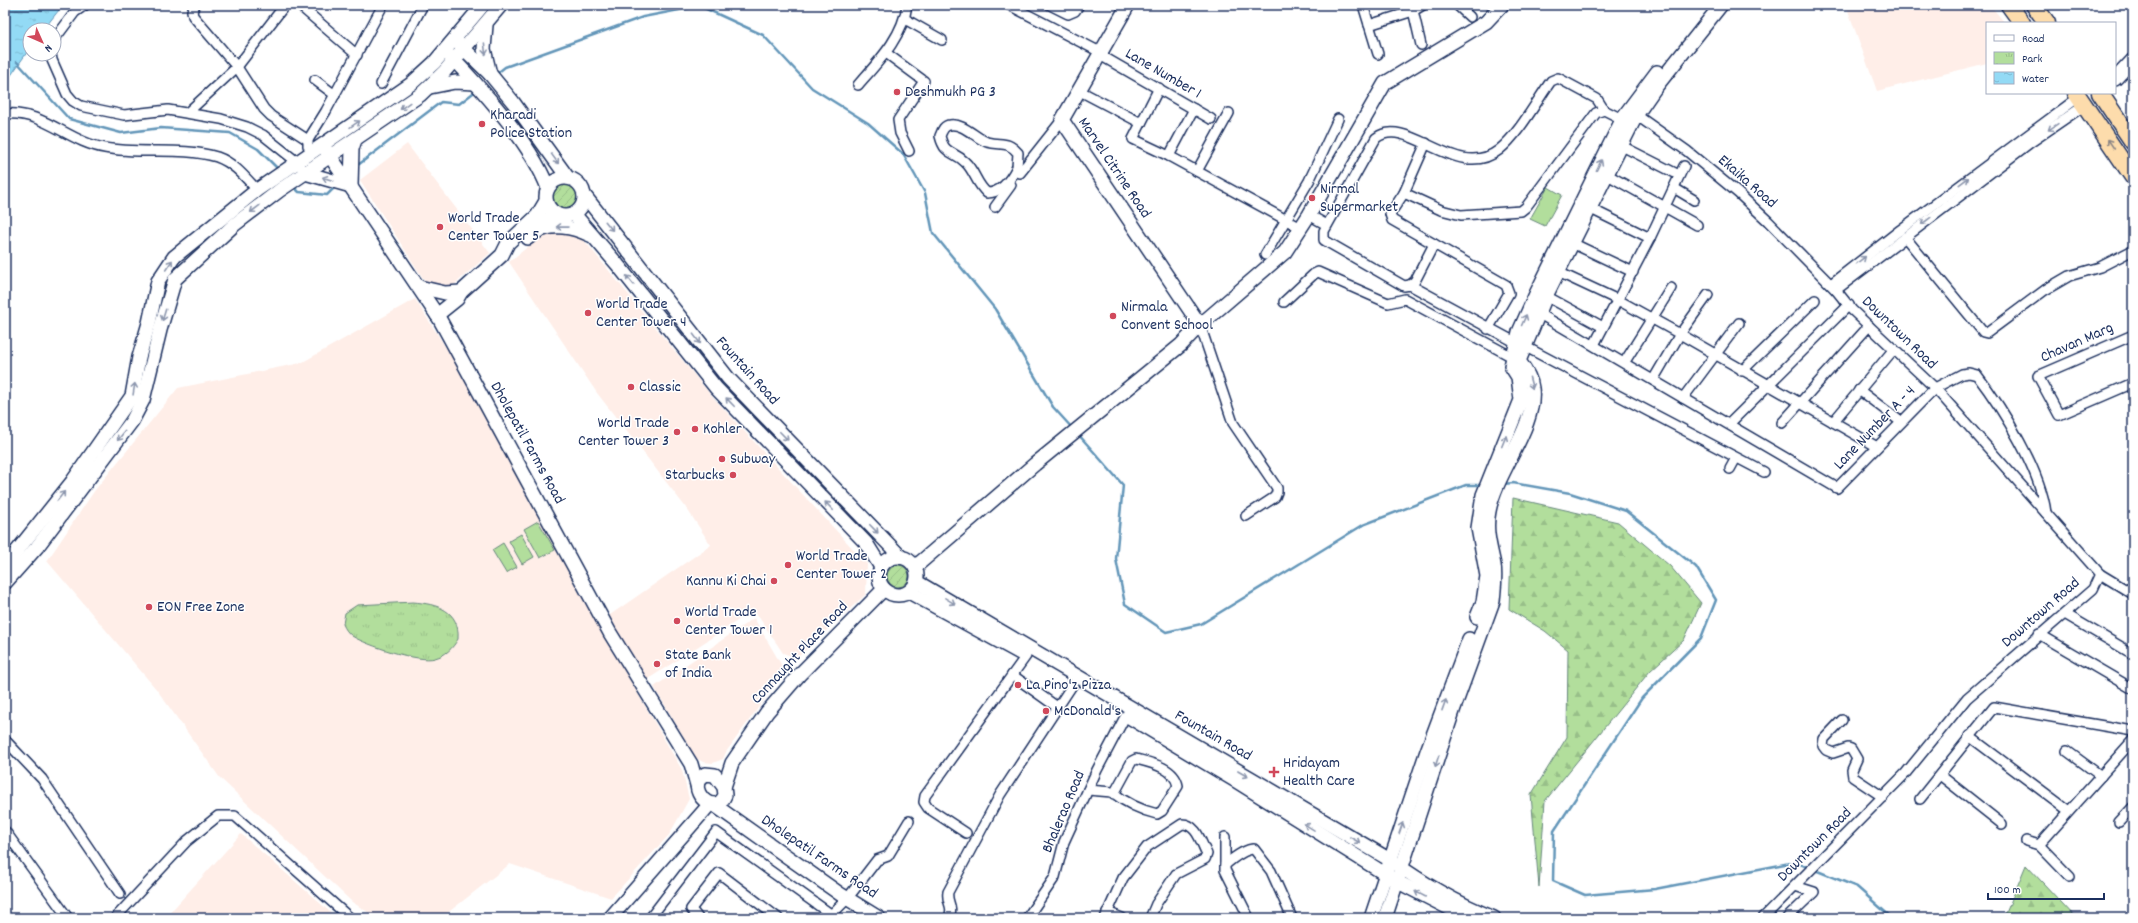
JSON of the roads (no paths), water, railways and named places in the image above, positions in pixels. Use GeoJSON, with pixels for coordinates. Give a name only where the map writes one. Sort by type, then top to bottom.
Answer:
{"type":"FeatureCollection","features":[{"type":"Feature","properties":{"kind":"highway"},"geometry":{"type":"LineString","coordinates":[[2009,5],[2021,22]]}},
{"type":"Feature","properties":{"kind":"highway"},"geometry":{"type":"LineString","coordinates":[[2034,5],[2046,22]]}},
{"type":"Feature","properties":{"kind":"highway"},"geometry":{"type":"LineString","coordinates":[[2090,96],[2133,142]]}},
{"type":"Feature","properties":{"kind":"highway"},"geometry":{"type":"LineString","coordinates":[[2090,96],[2133,177]]}},
{"type":"Feature","properties":{"kind":"street"},"geometry":{"type":"LineString","coordinates":[[196,5],[192,11],[193,16],[237,67],[271,116],[314,146]]}},
{"type":"Feature","properties":{"kind":"street"},"geometry":{"type":"LineString","coordinates":[[187,113],[237,67],[285,5]]}},
{"type":"Feature","properties":{"kind":"street"},"geometry":{"type":"LineString","coordinates":[[299,5],[357,55]]}},
{"type":"Feature","properties":{"kind":"street"},"geometry":{"type":"LineString","coordinates":[[297,170],[314,146],[335,95],[383,5]]}},
{"type":"Feature","properties":{"kind":"street"},"geometry":{"type":"LineString","coordinates":[[381,84],[423,5]]}},
{"type":"Feature","properties":{"kind":"street"},"geometry":{"type":"LineString","coordinates":[[314,146],[411,84],[445,50],[483,5]]}},
{"type":"Feature","properties":{"kind":"street"},"geometry":{"type":"LineString","coordinates":[[5,583],[48,523],[132,421],[143,400],[160,330],[175,279],[279,182],[297,170],[331,156],[394,114],[428,87],[486,25],[501,5]]}},
{"type":"Feature","properties":{"kind":"street"},"geometry":{"type":"LineString","coordinates":[[858,85],[886,53],[905,19],[907,5]]}},
{"type":"Feature","properties":{"kind":"street","name":"Lane Number 1"},"geometry":{"type":"LineString","coordinates":[[1009,5],[1031,9],[1101,54],[1211,119]]}},
{"type":"Feature","properties":{"kind":"street"},"geometry":{"type":"LineString","coordinates":[[1050,5],[1068,14],[1075,11],[1079,5]]}},
{"type":"Feature","properties":{"kind":"street"},"geometry":{"type":"LineString","coordinates":[[1062,120],[1128,5]]}},
{"type":"Feature","properties":{"kind":"street"},"geometry":{"type":"LineString","coordinates":[[1363,5],[1378,54]]}},
{"type":"Feature","properties":{"kind":"street"},"geometry":{"type":"LineString","coordinates":[[1369,25],[1423,5]]}},
{"type":"Feature","properties":{"kind":"street"},"geometry":{"type":"LineString","coordinates":[[1457,5],[1470,17]]}},
{"type":"Feature","properties":{"kind":"street"},"geometry":{"type":"LineString","coordinates":[[884,589],[894,595],[902,595],[913,587],[915,567],[1035,464],[1181,345],[1200,325],[1285,252],[1309,215],[1385,83],[1486,22],[1502,5]]}},
{"type":"Feature","properties":{"kind":"street"},"geometry":{"type":"LineString","coordinates":[[1371,918],[1385,874],[1483,602],[1487,576],[1478,528],[1521,400],[1518,377],[1511,366],[1516,359],[1536,294],[1629,114],[1711,5]]}},
{"type":"Feature","properties":{"kind":"street"},"geometry":{"type":"LineString","coordinates":[[1520,344],[1538,313],[1620,145],[1629,114],[1655,88],[1721,5]]}},
{"type":"Feature","properties":{"kind":"street"},"geometry":{"type":"LineString","coordinates":[[62,28],[66,22],[83,6]]}},
{"type":"Feature","properties":{"kind":"street"},"geometry":{"type":"LineString","coordinates":[[1413,8],[1421,45]]}},
{"type":"Feature","properties":{"kind":"street"},"geometry":{"type":"LineString","coordinates":[[905,19],[942,40]]}},
{"type":"Feature","properties":{"kind":"street"},"geometry":{"type":"LineString","coordinates":[[486,25],[484,49],[493,77]]}},
{"type":"Feature","properties":{"kind":"street","name":"Fountain Road"},"geometry":{"type":"LineString","coordinates":[[454,39],[493,77],[568,178],[578,182],[584,195],[728,378],[901,557],[910,560],[915,567]]}},
{"type":"Feature","properties":{"kind":"street"},"geometry":{"type":"LineString","coordinates":[[445,50],[500,112],[539,168],[550,209],[558,215],[566,216],[574,214],[582,206],[584,195]]}},
{"type":"Feature","properties":{"kind":"street"},"geometry":{"type":"LineString","coordinates":[[886,53],[924,81],[898,120],[900,133],[909,151]]}},
{"type":"Feature","properties":{"kind":"street"},"geometry":{"type":"LineString","coordinates":[[2116,78],[2133,60]]}},
{"type":"Feature","properties":{"kind":"street"},"geometry":{"type":"LineString","coordinates":[[53,62],[67,94],[73,102],[81,106],[124,115],[168,110],[247,127],[263,135],[297,170],[351,186],[352,149],[355,140]]}},
{"type":"Feature","properties":{"kind":"street"},"geometry":{"type":"LineString","coordinates":[[1404,193],[1441,210],[1461,215],[1521,211],[1526,207],[1588,122],[1596,113],[1604,110],[1597,99],[1564,79],[1554,78],[1510,139],[1499,150],[1489,156],[1468,160],[1426,143],[1387,132],[1376,138],[1322,235],[1329,243],[1404,286],[1410,286],[1488,329],[1520,344],[1764,472]]}},
{"type":"Feature","properties":{"kind":"street"},"geometry":{"type":"LineString","coordinates":[[315,80],[335,95]]}},
{"type":"Feature","properties":{"kind":"street"},"geometry":{"type":"LineString","coordinates":[[428,87],[455,82],[479,88]]}},
{"type":"Feature","properties":{"kind":"street"},"geometry":{"type":"LineString","coordinates":[[1159,88],[1133,139],[1169,156],[1301,228]]}},
{"type":"Feature","properties":{"kind":"street"},"geometry":{"type":"LineString","coordinates":[[1080,91],[1141,123]]}},
{"type":"Feature","properties":{"kind":"street"},"geometry":{"type":"LineString","coordinates":[[1833,287],[1905,237],[2090,96]]}},
{"type":"Feature","properties":{"kind":"street"},"geometry":{"type":"LineString","coordinates":[[1833,287],[1900,230],[2090,96]]}},
{"type":"Feature","properties":{"kind":"street"},"geometry":{"type":"LineString","coordinates":[[1169,156],[1194,109]]}},
{"type":"Feature","properties":{"kind":"street","name":"Ekaika Road"},"geometry":{"type":"LineString","coordinates":[[1604,110],[1629,114],[1687,151],[1738,193],[1833,287]]}},
{"type":"Feature","properties":{"kind":"street"},"geometry":{"type":"LineString","coordinates":[[5,114],[19,113],[41,119],[72,138],[104,148],[201,153],[219,158],[241,172],[257,190]]}},
{"type":"Feature","properties":{"kind":"street"},"geometry":{"type":"LineString","coordinates":[[1197,171],[1229,113]]}},
{"type":"Feature","properties":{"kind":"street"},"geometry":{"type":"LineString","coordinates":[[1265,255],[1287,220],[1338,119]]}},
{"type":"Feature","properties":{"kind":"street","name":"Marvel Citrine Road"},"geometry":{"type":"LineString","coordinates":[[995,207],[1020,168],[1062,120],[1200,325]]}},
{"type":"Feature","properties":{"kind":"street"},"geometry":{"type":"LineString","coordinates":[[950,124],[961,126],[987,142],[1006,144],[1018,153],[1020,168],[1000,190],[994,193],[987,193],[977,183],[967,163],[945,150],[940,136],[943,128],[950,124]]}},
{"type":"Feature","properties":{"kind":"street"},"geometry":{"type":"LineString","coordinates":[[1426,143],[1404,193],[1390,214],[1392,220],[1506,285],[1509,293],[1488,329]]}},
{"type":"Feature","properties":{"kind":"street"},"geometry":{"type":"LineString","coordinates":[[1620,145],[1679,175]]}},
{"type":"Feature","properties":{"kind":"street","name":"Dholepatil Farms Road"},"geometry":{"type":"LineString","coordinates":[[314,146],[331,156],[435,312],[610,633],[691,764],[698,790]]}},
{"type":"Feature","properties":{"kind":"street"},"geometry":{"type":"LineString","coordinates":[[1594,345],[1633,272],[1684,166]]}},
{"type":"Feature","properties":{"kind":"street"},"geometry":{"type":"LineString","coordinates":[[1606,174],[1666,206],[1696,225]]}},
{"type":"Feature","properties":{"kind":"street"},"geometry":{"type":"LineString","coordinates":[[504,252],[508,243],[537,216],[547,195],[558,179],[568,178]]}},
{"type":"Feature","properties":{"kind":"street"},"geometry":{"type":"LineString","coordinates":[[5,566],[48,523],[72,482],[132,396],[139,357],[149,323],[158,281],[174,256],[257,190],[279,182]]}},
{"type":"Feature","properties":{"kind":"street"},"geometry":{"type":"LineString","coordinates":[[1674,188],[1694,200]]}},
{"type":"Feature","properties":{"kind":"street"},"geometry":{"type":"LineString","coordinates":[[1589,208],[1650,238]]}},
{"type":"Feature","properties":{"kind":"street","name":"Fountain Road"},"geometry":{"type":"LineString","coordinates":[[574,214],[716,388],[866,542],[881,567],[880,580],[884,589]]}},
{"type":"Feature","properties":{"kind":"street"},"geometry":{"type":"LineString","coordinates":[[435,312],[457,300],[457,293],[504,252],[516,247],[545,221],[558,215]]}},
{"type":"Feature","properties":{"kind":"street"},"geometry":{"type":"LineString","coordinates":[[1309,215],[1327,225]]}},
{"type":"Feature","properties":{"kind":"street"},"geometry":{"type":"LineString","coordinates":[[531,235],[542,229],[560,226],[577,229],[593,236]]}},
{"type":"Feature","properties":{"kind":"street"},"geometry":{"type":"LineString","coordinates":[[1905,237],[1983,332],[1987,333],[2045,290],[2069,276],[2097,268],[2133,250]]}},
{"type":"Feature","properties":{"kind":"street"},"geometry":{"type":"LineString","coordinates":[[1572,242],[1633,272]]}},
{"type":"Feature","properties":{"kind":"street"},"geometry":{"type":"LineString","coordinates":[[1410,286],[1415,281],[1434,244]]}},
{"type":"Feature","properties":{"kind":"street"},"geometry":{"type":"LineString","coordinates":[[1284,302],[1318,272],[1388,303],[1405,299],[1516,359]]}},
{"type":"Feature","properties":{"kind":"street"},"geometry":{"type":"LineString","coordinates":[[1558,272],[1618,300],[1652,318],[1742,371],[1877,447]]}},
{"type":"Feature","properties":{"kind":"street"},"geometry":{"type":"LineString","coordinates":[[419,287],[457,293]]}},
{"type":"Feature","properties":{"kind":"street","name":"Downtown Road"},"geometry":{"type":"LineString","coordinates":[[1764,918],[1905,774],[1967,698],[2039,634],[2065,614],[2093,589],[2100,574],[1935,388],[1869,326],[1833,287]]}},
{"type":"Feature","properties":{"kind":"street"},"geometry":{"type":"LineString","coordinates":[[1624,363],[1671,288]]}},
{"type":"Feature","properties":{"kind":"street"},"geometry":{"type":"LineString","coordinates":[[1653,380],[1680,334],[1708,295]]}},
{"type":"Feature","properties":{"kind":"street"},"geometry":{"type":"LineString","coordinates":[[1546,296],[1603,327]]}},
{"type":"Feature","properties":{"kind":"street"},"geometry":{"type":"LineString","coordinates":[[1742,371],[1815,300]]}},
{"type":"Feature","properties":{"kind":"street"},"geometry":{"type":"LineString","coordinates":[[1538,313],[1729,424],[1849,305]]}},
{"type":"Feature","properties":{"kind":"street"},"geometry":{"type":"LineString","coordinates":[[1684,398],[1739,323]]}},
{"type":"Feature","properties":{"kind":"street"},"geometry":{"type":"LineString","coordinates":[[1200,325],[1233,423],[1277,488],[1275,497],[1246,516]]}},
{"type":"Feature","properties":{"kind":"street"},"geometry":{"type":"LineString","coordinates":[[1782,423],[1869,326]]}},
{"type":"Feature","properties":{"kind":"street","name":"Chavan Marg"},"geometry":{"type":"LineString","coordinates":[[2133,335],[2038,376],[2059,416],[2133,383]]}},
{"type":"Feature","properties":{"kind":"street"},"geometry":{"type":"LineString","coordinates":[[1833,422],[1894,349]]}},
{"type":"Feature","properties":{"kind":"street","name":"Lane Number A - 4"},"geometry":{"type":"LineString","coordinates":[[1729,424],[1764,447],[1837,488],[1935,388],[1962,374],[1969,373],[1977,376],[2028,458],[2040,488],[2046,513]]}},
{"type":"Feature","properties":{"kind":"street"},"geometry":{"type":"LineString","coordinates":[[1860,390],[1901,422]]}},
{"type":"Feature","properties":{"kind":"street"},"geometry":{"type":"LineString","coordinates":[[1730,469],[1736,458]]}},
{"type":"Feature","properties":{"kind":"street"},"geometry":{"type":"LineString","coordinates":[[1385,918],[1454,708],[1493,601],[1495,583],[1494,566],[1487,536],[1489,510],[1488,495]]}},
{"type":"Feature","properties":{"kind":"street"},"geometry":{"type":"LineString","coordinates":[[881,567],[891,558],[901,557]]}},
{"type":"Feature","properties":{"kind":"street"},"geometry":{"type":"LineString","coordinates":[[2100,574],[2133,594]]}},
{"type":"Feature","properties":{"kind":"street","name":"Fountain Road"},"geometry":{"type":"LineString","coordinates":[[913,587],[1390,860],[1442,895],[1494,918]]}},
{"type":"Feature","properties":{"kind":"street","name":"Fountain Road"},"geometry":{"type":"LineString","coordinates":[[913,587],[1236,781],[1398,882],[1468,918]]}},
{"type":"Feature","properties":{"kind":"street","name":"Connaught Place Road"},"geometry":{"type":"LineString","coordinates":[[725,790],[732,762],[766,712],[884,589]]}},
{"type":"Feature","properties":{"kind":"street"},"geometry":{"type":"LineString","coordinates":[[2065,614],[2133,654]]}},
{"type":"Feature","properties":{"kind":"street"},"geometry":{"type":"LineString","coordinates":[[2039,634],[2133,689]]}},
{"type":"Feature","properties":{"kind":"street"},"geometry":{"type":"LineString","coordinates":[[966,833],[928,808],[924,802],[925,796],[1026,656]]}},
{"type":"Feature","properties":{"kind":"street"},"geometry":{"type":"LineString","coordinates":[[1012,675],[1057,707]]}},
{"type":"Feature","properties":{"kind":"street"},"geometry":{"type":"LineString","coordinates":[[949,918],[952,908],[947,897],[948,892],[1000,795],[1073,684]]}},
{"type":"Feature","properties":{"kind":"street"},"geometry":{"type":"LineString","coordinates":[[1920,800],[1969,736],[1994,708],[2133,731]]}},
{"type":"Feature","properties":{"kind":"street","name":"Bhalerao Road"},"geometry":{"type":"LineString","coordinates":[[1027,918],[1055,877],[1064,842],[1088,790],[1126,715]]}},
{"type":"Feature","properties":{"kind":"street"},"geometry":{"type":"LineString","coordinates":[[1842,720],[1824,739],[1822,746],[1833,754],[1848,748],[1851,749],[1857,759],[1852,770],[1853,777],[1883,797]]}},
{"type":"Feature","properties":{"kind":"street"},"geometry":{"type":"LineString","coordinates":[[1969,736],[2069,811]]}},
{"type":"Feature","properties":{"kind":"street"},"geometry":{"type":"LineString","coordinates":[[5,740],[42,779],[120,894]]}},
{"type":"Feature","properties":{"kind":"street"},"geometry":{"type":"LineString","coordinates":[[2039,845],[2133,740]]}},
{"type":"Feature","properties":{"kind":"street"},"geometry":{"type":"LineString","coordinates":[[2067,750],[2101,776]]}},
{"type":"Feature","properties":{"kind":"street"},"geometry":{"type":"LineString","coordinates":[[1088,790],[1114,794],[1143,811],[1157,814],[1162,811],[1178,786],[1177,780],[1168,770],[1136,759],[1132,761],[1114,794]]}},
{"type":"Feature","properties":{"kind":"street","name":"Connaught Place Road"},"geometry":{"type":"LineString","coordinates":[[710,774],[732,762]]}},
{"type":"Feature","properties":{"kind":"street","name":"Dholepatil Farms Road"},"geometry":{"type":"LineString","coordinates":[[691,764],[710,774]]}},
{"type":"Feature","properties":{"kind":"street"},"geometry":{"type":"LineString","coordinates":[[610,918],[712,804],[722,800],[725,790],[718,778],[710,774],[700,778],[693,825]]}},
{"type":"Feature","properties":{"kind":"street"},"geometry":{"type":"LineString","coordinates":[[1940,775],[2002,824]]}},
{"type":"Feature","properties":{"kind":"street"},"geometry":{"type":"LineString","coordinates":[[698,790],[705,802],[712,804]]}},
{"type":"Feature","properties":{"kind":"street","name":"Dholepatil Farms Road"},"geometry":{"type":"LineString","coordinates":[[725,790],[740,823]]}},
{"type":"Feature","properties":{"kind":"street","name":"Dholepatil Farms Road"},"geometry":{"type":"LineString","coordinates":[[712,804],[847,899],[880,918]]}},
{"type":"Feature","properties":{"kind":"street"},"geometry":{"type":"LineString","coordinates":[[2119,822],[2133,807]]}},
{"type":"Feature","properties":{"kind":"street"},"geometry":{"type":"LineString","coordinates":[[115,918],[187,841],[218,816],[235,816],[350,918]]}},
{"type":"Feature","properties":{"kind":"street"},"geometry":{"type":"LineString","coordinates":[[650,918],[716,832],[832,917],[877,860],[888,856],[909,821]]}},
{"type":"Feature","properties":{"kind":"street"},"geometry":{"type":"LineString","coordinates":[[1122,918],[1106,915],[1124,878],[1147,847],[1182,824],[1189,824],[1194,828],[1207,854],[1205,859],[1176,874],[1156,904],[1150,918]]}},
{"type":"Feature","properties":{"kind":"street"},"geometry":{"type":"LineString","coordinates":[[5,831],[68,918]]}},
{"type":"Feature","properties":{"kind":"street"},"geometry":{"type":"LineString","coordinates":[[1225,837],[1225,870],[1249,918]]}},
{"type":"Feature","properties":{"kind":"street"},"geometry":{"type":"LineString","coordinates":[[2026,841],[2039,845],[2070,876]]}},
{"type":"Feature","properties":{"kind":"street"},"geometry":{"type":"LineString","coordinates":[[1225,865],[1254,848],[1271,871],[1292,918]]}},
{"type":"Feature","properties":{"kind":"street"},"geometry":{"type":"LineString","coordinates":[[698,918],[691,909],[719,873],[778,918]]}},
{"type":"Feature","properties":{"kind":"street"},"geometry":{"type":"LineString","coordinates":[[1787,918],[1814,892],[1795,886]]}},
{"type":"Feature","properties":{"kind":"water"},"geometry":{"type":"Polygon","coordinates":[[[5,5],[63,5],[49,22],[22,22],[22,60],[5,84],[5,5]]]}},
{"type":"Feature","properties":{"kind":"waterway"},"geometry":{"type":"LineString","coordinates":[[495,75],[505,67],[643,17],[700,6],[763,35],[812,88],[868,123],[903,154],[925,193],[933,233],[995,309],[1053,407],[1073,429]]}},
{"type":"Feature","properties":{"kind":"waterway"},"geometry":{"type":"LineString","coordinates":[[17,62],[69,119],[121,133],[161,128],[230,133],[258,149],[279,170]]}},
{"type":"Feature","properties":{"kind":"waterway"},"geometry":{"type":"LineString","coordinates":[[358,165],[441,102],[459,104],[477,90]]}},
{"type":"Feature","properties":{"kind":"waterway"},"geometry":{"type":"LineString","coordinates":[[293,186],[299,192],[327,195],[336,186]]}},
{"type":"Feature","properties":{"kind":"waterway"},"geometry":{"type":"LineString","coordinates":[[1078,434],[1123,485],[1116,559],[1125,604],[1166,632],[1201,624],[1363,525],[1466,485],[1482,485]]}},
{"type":"Feature","properties":{"kind":"waterway"},"geometry":{"type":"LineString","coordinates":[[1503,484],[1513,483],[1570,493],[1626,511],[1696,567],[1716,600],[1701,638],[1642,698],[1554,831],[1553,881],[1585,895],[1655,889],[1795,862],[1810,868]]}},
{"type":"Feature","properties":{"kind":"waterway"},"geometry":{"type":"LineString","coordinates":[[1815,870],[1857,887],[1892,918]]}},
{"type":"Feature","properties":{"kind":"place","name":"Deshmukh PG 3"},"geometry":{"type":"Point","coordinates":[897,92]}},
{"type":"Feature","properties":{"kind":"place","name":"Kharadi Police Station"},"geometry":{"type":"Point","coordinates":[482,124]}},
{"type":"Feature","properties":{"kind":"place","name":"Nirmal Supermarket"},"geometry":{"type":"Point","coordinates":[1312,198]}},
{"type":"Feature","properties":{"kind":"place","name":"World Trade Center Tower 5"},"geometry":{"type":"Point","coordinates":[440,227]}},
{"type":"Feature","properties":{"kind":"place","name":"World Trade Center Tower 4"},"geometry":{"type":"Point","coordinates":[588,313]}},
{"type":"Feature","properties":{"kind":"place","name":"Nirmala Convent School"},"geometry":{"type":"Point","coordinates":[1113,316]}},
{"type":"Feature","properties":{"kind":"place","name":"Classic"},"geometry":{"type":"Point","coordinates":[631,387]}},
{"type":"Feature","properties":{"kind":"place","name":"Kohler"},"geometry":{"type":"Point","coordinates":[695,429]}},
{"type":"Feature","properties":{"kind":"place","name":"World Trade Center Tower 3"},"geometry":{"type":"Point","coordinates":[677,432]}},
{"type":"Feature","properties":{"kind":"place","name":"Subway"},"geometry":{"type":"Point","coordinates":[722,459]}},
{"type":"Feature","properties":{"kind":"place","name":"Starbucks"},"geometry":{"type":"Point","coordinates":[733,475]}},
{"type":"Feature","properties":{"kind":"place","name":"World Trade Center Tower 2"},"geometry":{"type":"Point","coordinates":[788,565]}},
{"type":"Feature","properties":{"kind":"place","name":"Kannu Ki Chai"},"geometry":{"type":"Point","coordinates":[774,581]}},
{"type":"Feature","properties":{"kind":"place","name":"EON Free Zone"},"geometry":{"type":"Point","coordinates":[149,607]}},
{"type":"Feature","properties":{"kind":"place","name":"World Trade Center Tower 1"},"geometry":{"type":"Point","coordinates":[677,621]}},
{"type":"Feature","properties":{"kind":"place","name":"State Bank of India"},"geometry":{"type":"Point","coordinates":[657,664]}},
{"type":"Feature","properties":{"kind":"place","name":"La Pino'z Pizza"},"geometry":{"type":"Point","coordinates":[1018,685]}},
{"type":"Feature","properties":{"kind":"place","name":"McDonald's"},"geometry":{"type":"Point","coordinates":[1046,711]}},
{"type":"Feature","properties":{"kind":"place","name":"Hridayam Health Care"},"geometry":{"type":"Point","coordinates":[1274,772]}}]}
